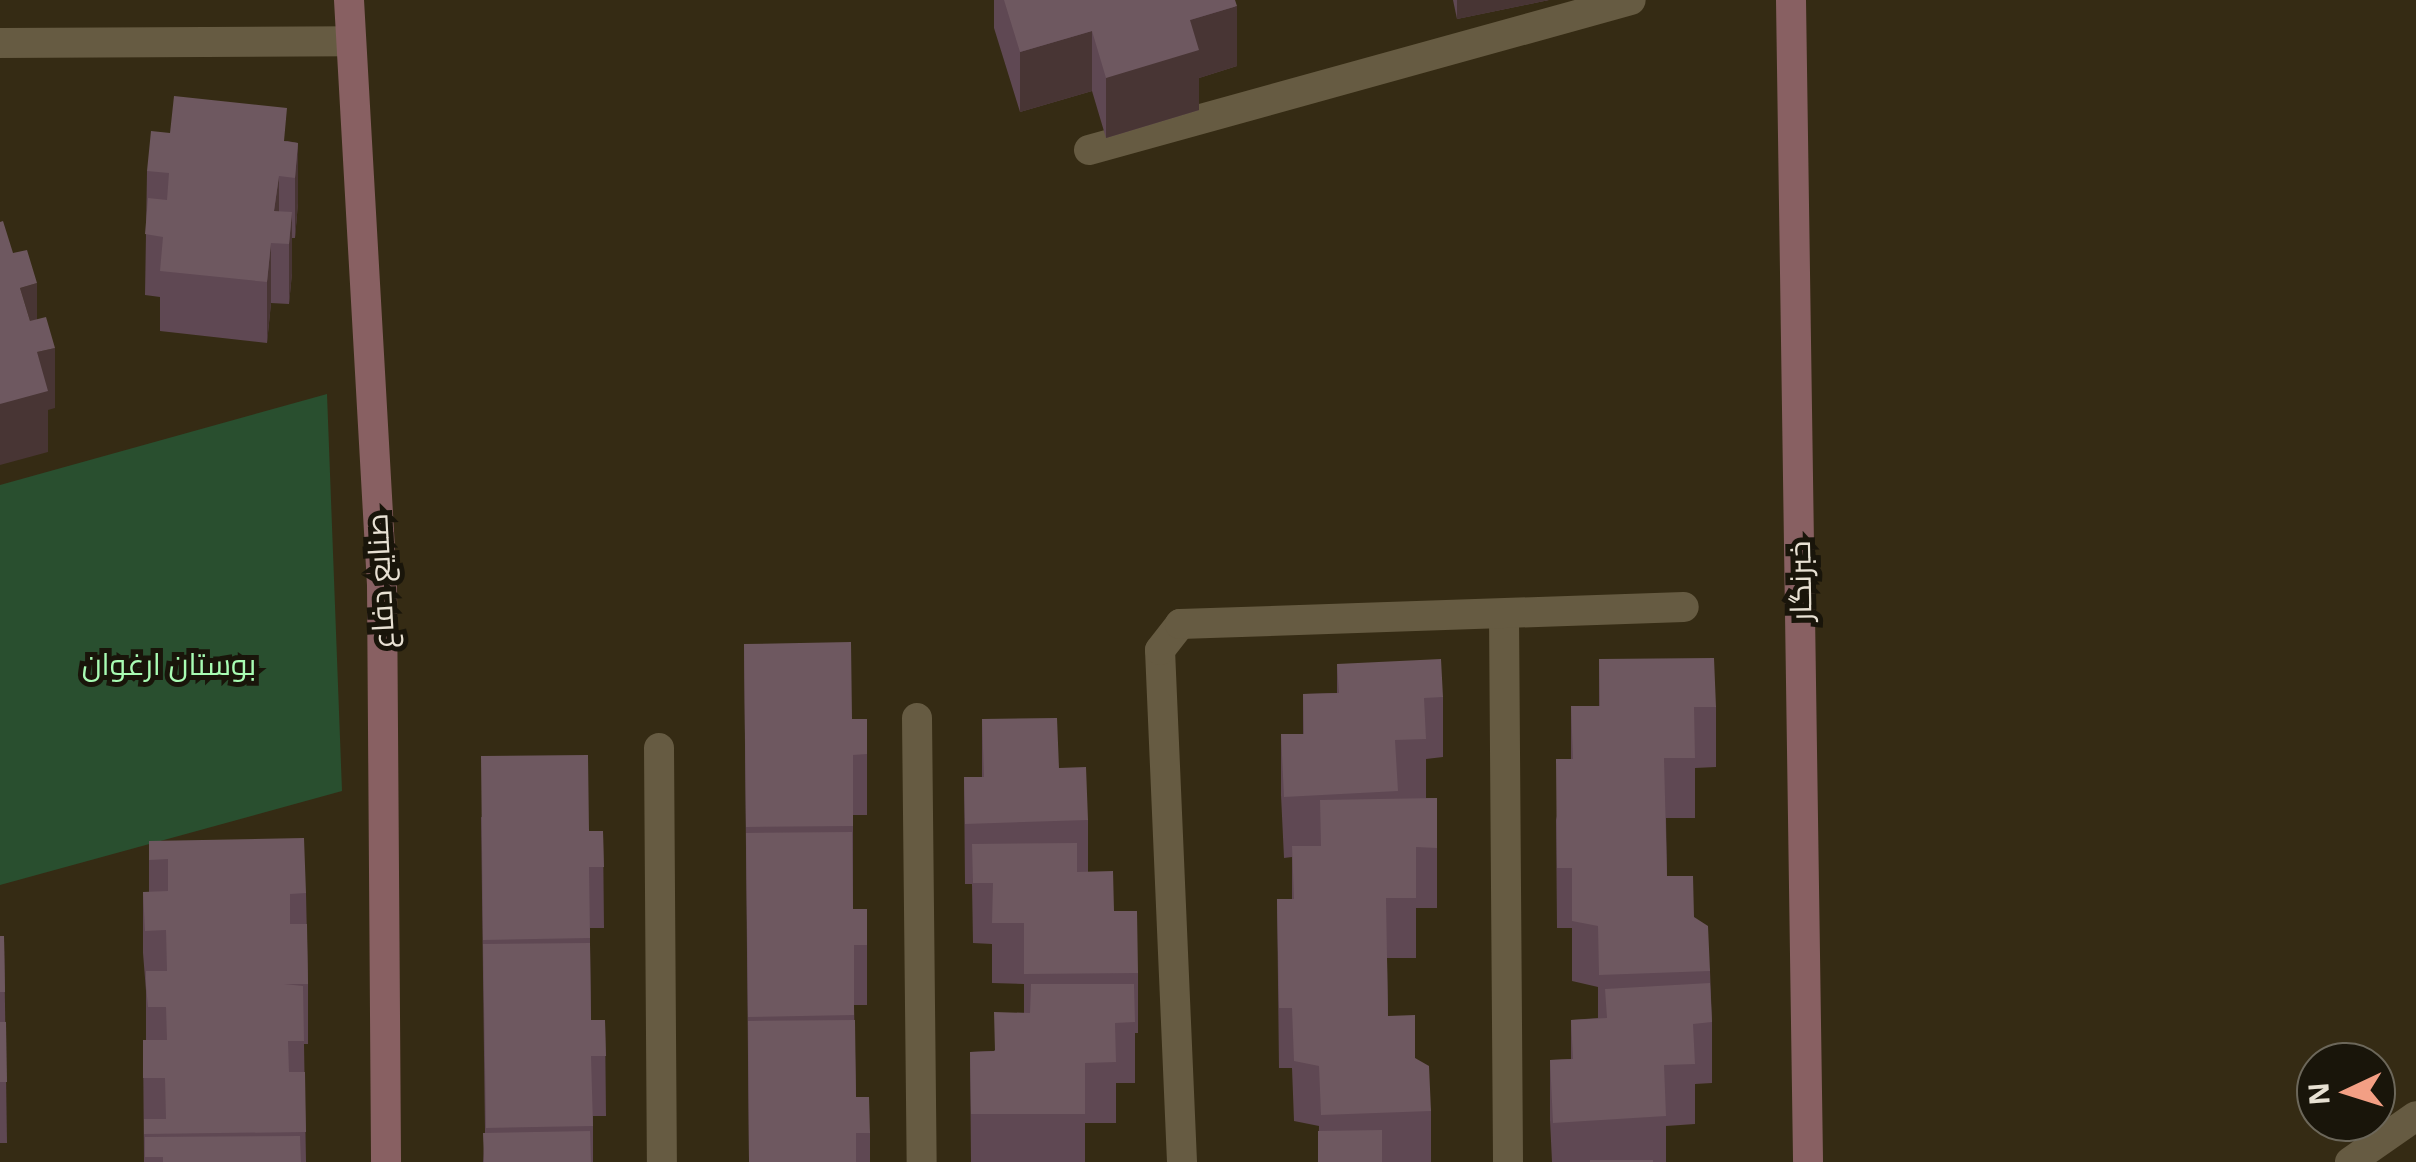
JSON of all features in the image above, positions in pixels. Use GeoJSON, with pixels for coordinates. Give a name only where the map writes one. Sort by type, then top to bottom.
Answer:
{"type":"FeatureCollection","features":[{"type":"Feature","properties":{"kind":"street","name":"صنایع دفاع"},"geometry":{"type":"LineString","coordinates":[[349,0],[382,586],[386,1162]]}},
{"type":"Feature","properties":{"kind":"street"},"geometry":{"type":"LineString","coordinates":[[1090,150],[1631,0]]}},
{"type":"Feature","properties":{"kind":"street","name":"خبرنگار"},"geometry":{"type":"LineString","coordinates":[[1791,0],[1808,1162]]}},
{"type":"Feature","properties":{"kind":"street"},"geometry":{"type":"LineString","coordinates":[[0,44],[350,41]]}},
{"type":"Feature","properties":{"kind":"street"},"geometry":{"type":"LineString","coordinates":[[1182,1162],[1160,650],[1180,624],[1684,607]]}},
{"type":"Feature","properties":{"kind":"street"},"geometry":{"type":"LineString","coordinates":[[1504,614],[1508,1162]]}},
{"type":"Feature","properties":{"kind":"street"},"geometry":{"type":"LineString","coordinates":[[918,718],[922,1162]]}},
{"type":"Feature","properties":{"kind":"street"},"geometry":{"type":"LineString","coordinates":[[660,748],[662,1162]]}},
{"type":"Feature","properties":{"kind":"street"},"geometry":{"type":"LineString","coordinates":[[2350,1162],[2416,1116]]}},
{"type":"Feature","properties":{"kind":"green space","name":"بوستان ارغوان"},"geometry":{"type":"Polygon","coordinates":[[[327,394],[342,791],[0,885],[0,485],[327,394]]]}},
{"type":"Feature","properties":{"kind":"building"},"geometry":{"type":"Polygon","coordinates":[[[1004,0],[1235,0],[1237,6],[1190,20],[1199,50],[1106,78],[1092,31],[1020,52],[1004,0]]]}},
{"type":"Feature","properties":{"kind":"building"},"geometry":{"type":"Polygon","coordinates":[[[174,96],[287,108],[284,141],[298,143],[295,178],[279,176],[274,211],[292,212],[289,244],[271,243],[267,282],[160,271],[163,237],[145,234],[148,198],[167,200],[169,173],[147,171],[151,131],[170,133],[174,96]]]}},
{"type":"Feature","properties":{"kind":"building"},"geometry":{"type":"Polygon","coordinates":[[[3,221],[13,253],[27,250],[37,283],[20,288],[30,321],[46,317],[55,348],[37,352],[48,391],[0,404],[0,222],[3,221]]]}},
{"type":"Feature","properties":{"kind":"building"},"geometry":{"type":"Polygon","coordinates":[[[851,642],[852,719],[867,719],[867,754],[853,755],[853,826],[746,827],[744,644],[851,642]]]}},
{"type":"Feature","properties":{"kind":"building"},"geometry":{"type":"Polygon","coordinates":[[[1714,658],[1716,707],[1694,707],[1695,758],[1664,758],[1667,876],[1693,876],[1694,917],[1708,926],[1710,971],[1599,975],[1598,926],[1572,921],[1572,868],[1557,868],[1556,759],[1573,759],[1571,706],[1600,706],[1599,659],[1714,658]]]}},
{"type":"Feature","properties":{"kind":"building"},"geometry":{"type":"Polygon","coordinates":[[[1441,659],[1443,697],[1424,698],[1426,739],[1395,740],[1398,791],[1284,797],[1281,734],[1304,734],[1303,694],[1339,693],[1337,664],[1441,659]]]}},
{"type":"Feature","properties":{"kind":"building"},"geometry":{"type":"Polygon","coordinates":[[[1057,718],[1059,768],[1086,767],[1088,820],[965,824],[964,777],[984,777],[982,719],[1057,718]]]}},
{"type":"Feature","properties":{"kind":"building"},"geometry":{"type":"Polygon","coordinates":[[[588,755],[589,831],[603,831],[604,867],[589,867],[590,938],[483,940],[481,756],[588,755]]]}},
{"type":"Feature","properties":{"kind":"building"},"geometry":{"type":"Polygon","coordinates":[[[1437,798],[1437,848],[1416,847],[1416,898],[1386,898],[1388,1016],[1415,1015],[1415,1058],[1429,1066],[1431,1111],[1321,1115],[1319,1066],[1294,1061],[1292,1008],[1279,1008],[1277,899],[1294,899],[1292,846],[1321,846],[1320,800],[1437,798]]]}},
{"type":"Feature","properties":{"kind":"building"},"geometry":{"type":"Polygon","coordinates":[[[852,832],[853,909],[867,909],[867,945],[854,945],[854,1015],[748,1017],[746,833],[852,832]]]}},
{"type":"Feature","properties":{"kind":"building"},"geometry":{"type":"Polygon","coordinates":[[[304,838],[306,893],[290,894],[290,924],[307,924],[308,984],[284,984],[303,986],[304,1041],[288,1041],[289,1072],[305,1072],[306,1132],[144,1134],[144,1119],[166,1119],[165,1078],[143,1078],[143,1040],[167,1040],[166,1007],[148,1007],[146,986],[146,971],[167,971],[166,930],[145,931],[143,892],[168,891],[168,859],[149,860],[149,841],[304,838]]]}},
{"type":"Feature","properties":{"kind":"building"},"geometry":{"type":"Polygon","coordinates":[[[1077,843],[1077,872],[1113,871],[1114,911],[1137,911],[1138,973],[1024,974],[1024,923],[992,923],[993,883],[973,883],[972,844],[1077,843]]]}},
{"type":"Feature","properties":{"kind":"building"},"geometry":{"type":"Polygon","coordinates":[[[0,936],[4,936],[5,992],[0,992],[0,936]]]}},
{"type":"Feature","properties":{"kind":"building"},"geometry":{"type":"Polygon","coordinates":[[[590,943],[591,1020],[605,1020],[606,1056],[591,1056],[593,1126],[486,1128],[483,944],[590,943]]]}},
{"type":"Feature","properties":{"kind":"building"},"geometry":{"type":"Polygon","coordinates":[[[1710,983],[1712,1022],[1693,1024],[1695,1064],[1664,1065],[1666,1116],[1553,1123],[1550,1060],[1573,1059],[1571,1020],[1607,1018],[1605,989],[1710,983]]]}},
{"type":"Feature","properties":{"kind":"building"},"geometry":{"type":"Polygon","coordinates":[[[1031,984],[1134,984],[1135,1022],[1115,1023],[1116,1062],[1085,1063],[1085,1114],[971,1114],[970,1052],[995,1051],[994,1012],[1030,1013],[1031,984]]]}},
{"type":"Feature","properties":{"kind":"building"},"geometry":{"type":"Polygon","coordinates":[[[855,1020],[856,1097],[869,1097],[870,1133],[856,1133],[856,1162],[749,1162],[748,1021],[855,1020]]]}},
{"type":"Feature","properties":{"kind":"building"},"geometry":{"type":"Polygon","coordinates":[[[0,1022],[6,1022],[7,1082],[0,1082],[0,1022]]]}},
{"type":"Feature","properties":{"kind":"building"},"geometry":{"type":"Polygon","coordinates":[[[1382,1130],[1382,1162],[1318,1162],[1318,1131],[1382,1130]]]}},
{"type":"Feature","properties":{"kind":"building"},"geometry":{"type":"Polygon","coordinates":[[[590,1131],[591,1162],[484,1162],[483,1133],[590,1131]]]}},
{"type":"Feature","properties":{"kind":"building"},"geometry":{"type":"Polygon","coordinates":[[[300,1136],[301,1162],[163,1162],[163,1157],[145,1157],[145,1137],[300,1136]]]}},
{"type":"Feature","properties":{"kind":"building"},"geometry":{"type":"Polygon","coordinates":[[[1653,1160],[1653,1162],[1590,1162],[1653,1160]]]}}]}
